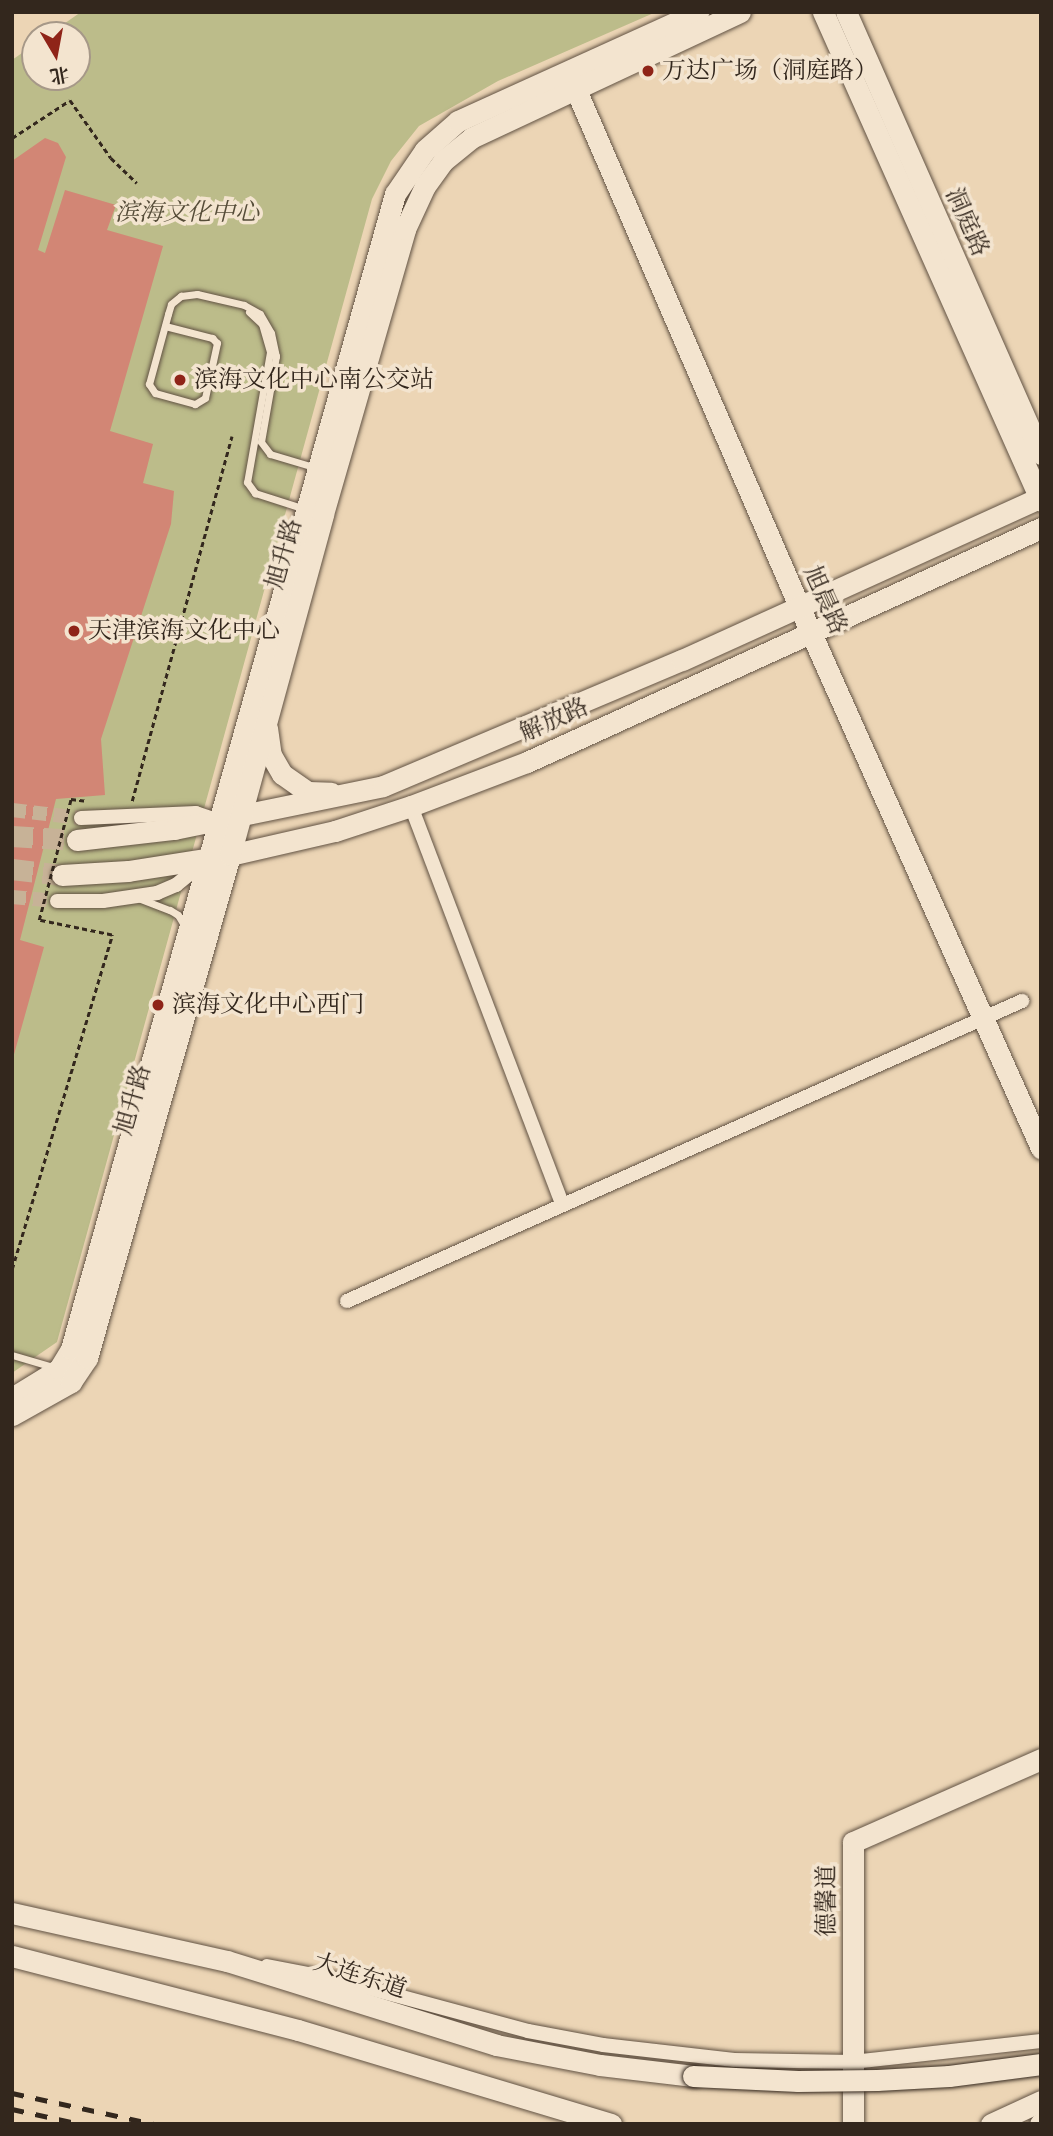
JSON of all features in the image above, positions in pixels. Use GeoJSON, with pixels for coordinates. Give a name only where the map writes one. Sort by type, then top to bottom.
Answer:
{"type":"FeatureCollection","features":[{"type":"Feature","properties":{"kind":"street","name":"旭升路"},"geometry":{"type":"LineString","coordinates":[[572,79],[698,12]]}},
{"type":"Feature","properties":{"kind":"street","name":"旭升路"},"geometry":{"type":"LineString","coordinates":[[12,1415],[63,1388],[68,1373],[71,1349],[187,943],[217,821],[314,512],[386,222],[403,178],[425,150],[458,121],[740,12]]}},
{"type":"Feature","properties":{"kind":"street"},"geometry":{"type":"LineString","coordinates":[[823,12],[1040,498]]}},
{"type":"Feature","properties":{"kind":"street","name":"洞庭路"},"geometry":{"type":"LineString","coordinates":[[846,12],[1041,454]]}},
{"type":"Feature","properties":{"kind":"street","name":"旭晨路"},"geometry":{"type":"LineString","coordinates":[[572,79],[811,634],[1041,1148]]}},
{"type":"Feature","properties":{"kind":"street","name":"解放路"},"geometry":{"type":"LineString","coordinates":[[76,840],[138,835],[239,818],[383,786],[458,757],[1040,498]]}},
{"type":"Feature","properties":{"kind":"street","name":"旭升路"},"geometry":{"type":"LineString","coordinates":[[68,1373],[91,1345],[230,855],[266,717],[314,512]]}},
{"type":"Feature","properties":{"kind":"street","name":"解放路"},"geometry":{"type":"LineString","coordinates":[[62,875],[128,871],[230,855],[335,831],[411,806],[527,762],[1041,528]]}},
{"type":"Feature","properties":{"kind":"street"},"geometry":{"type":"LineString","coordinates":[[266,717],[271,755],[290,782],[316,794],[351,793]]}},
{"type":"Feature","properties":{"kind":"street"},"geometry":{"type":"LineString","coordinates":[[411,806],[562,1204]]}},
{"type":"Feature","properties":{"kind":"street"},"geometry":{"type":"LineString","coordinates":[[81,818],[196,813],[217,821]]}},
{"type":"Feature","properties":{"kind":"street"},"geometry":{"type":"LineString","coordinates":[[57,901],[138,898],[176,885],[209,859]]}},
{"type":"Feature","properties":{"kind":"street"},"geometry":{"type":"LineString","coordinates":[[347,1301],[1022,1001]]}},
{"type":"Feature","properties":{"kind":"street"},"geometry":{"type":"LineString","coordinates":[[12,1398],[68,1373]]}},
{"type":"Feature","properties":{"kind":"street","name":"德馨道"},"geometry":{"type":"LineString","coordinates":[[853,2124],[853,1842],[1041,1759]]}},
{"type":"Feature","properties":{"kind":"street","name":"大连东道"},"geometry":{"type":"LineString","coordinates":[[12,1913],[227,1961],[496,2045],[600,2065],[693,2076],[798,2081],[949,2076],[1041,2064]]}},
{"type":"Feature","properties":{"kind":"street"},"geometry":{"type":"LineString","coordinates":[[12,1956],[298,2030],[611,2124]]}},
{"type":"Feature","properties":{"kind":"street"},"geometry":{"type":"LineString","coordinates":[[227,1961],[292,1969],[465,2016],[603,2045],[734,2060],[853,2062],[1041,2041]]}},
{"type":"Feature","properties":{"kind":"street"},"geometry":{"type":"LineString","coordinates":[[991,2124],[1041,2101]]}},
{"type":"Feature","properties":{"kind":"lane"},"geometry":{"type":"LineString","coordinates":[[164,326],[212,338],[217,343],[201,402],[189,403],[151,389],[149,384],[164,326],[171,304],[181,296],[197,294],[244,305],[260,314],[271,333],[276,356],[261,442],[270,454],[326,470]]}},
{"type":"Feature","properties":{"kind":"lane"},"geometry":{"type":"LineString","coordinates":[[171,304],[186,298],[216,302],[242,309],[262,324],[268,339],[270,360],[247,482],[255,494],[314,512]]}},
{"type":"Feature","properties":{"kind":"lane"},"geometry":{"type":"LineString","coordinates":[[138,898],[178,915],[187,943]]}},
{"type":"Feature","properties":{"kind":"lane"},"geometry":{"type":"LineString","coordinates":[[12,1355],[68,1373]]}},
{"type":"Feature","properties":{"kind":"path"},"geometry":{"type":"LineString","coordinates":[[12,138],[70,100],[111,158],[137,183]]}},
{"type":"Feature","properties":{"kind":"path"},"geometry":{"type":"LineString","coordinates":[[131,806],[232,436]]}},
{"type":"Feature","properties":{"kind":"path"},"geometry":{"type":"LineString","coordinates":[[12,1269],[112,935],[39,920],[71,799],[94,802]]}},
{"type":"Feature","properties":{"kind":"green space","name":"滨海文化中心"},"geometry":{"type":"Polygon","coordinates":[[[81,12],[656,12],[498,81],[419,126],[391,161],[372,199],[57,1342],[12,1373],[12,60],[21,54],[21,91],[91,91],[91,21],[68,21],[81,12]]]}},
{"type":"Feature","properties":{"kind":"building","name":"天津滨海文化中心"},"geometry":{"type":"Polygon","coordinates":[[[45,138],[58,143],[66,157],[38,250],[45,253],[65,190],[116,205],[107,230],[163,246],[110,431],[153,444],[143,483],[174,491],[171,524],[101,739],[105,795],[56,799],[20,940],[44,947],[13,1058],[12,161],[45,138]]]}},
{"type":"Feature","properties":{"kind":"tunnel"},"geometry":{"type":"LineString","coordinates":[[12,810],[81,818]]}},
{"type":"Feature","properties":{"kind":"tunnel"},"geometry":{"type":"LineString","coordinates":[[12,836],[77,840]]}},
{"type":"Feature","properties":{"kind":"tunnel"},"geometry":{"type":"LineString","coordinates":[[12,869],[62,875]]}},
{"type":"Feature","properties":{"kind":"tunnel"},"geometry":{"type":"LineString","coordinates":[[12,897],[57,901]]}},
{"type":"Feature","properties":{"kind":"railway"},"geometry":{"type":"LineString","coordinates":[[12,2093],[154,2124]]}},
{"type":"Feature","properties":{"kind":"railway"},"geometry":{"type":"LineString","coordinates":[[12,2109],[81,2124]]}},
{"type":"Feature","properties":{"kind":"place","name":"万达广场（洞庭路）"},"geometry":{"type":"Point","coordinates":[648,71]}},
{"type":"Feature","properties":{"kind":"place","name":"滨海文化中心南公交站"},"geometry":{"type":"Point","coordinates":[180,380]}},
{"type":"Feature","properties":{"kind":"place","name":"天津滨海文化中心"},"geometry":{"type":"Point","coordinates":[74,631]}},
{"type":"Feature","properties":{"kind":"place","name":"滨海文化中心西门"},"geometry":{"type":"Point","coordinates":[158,1005]}}]}
